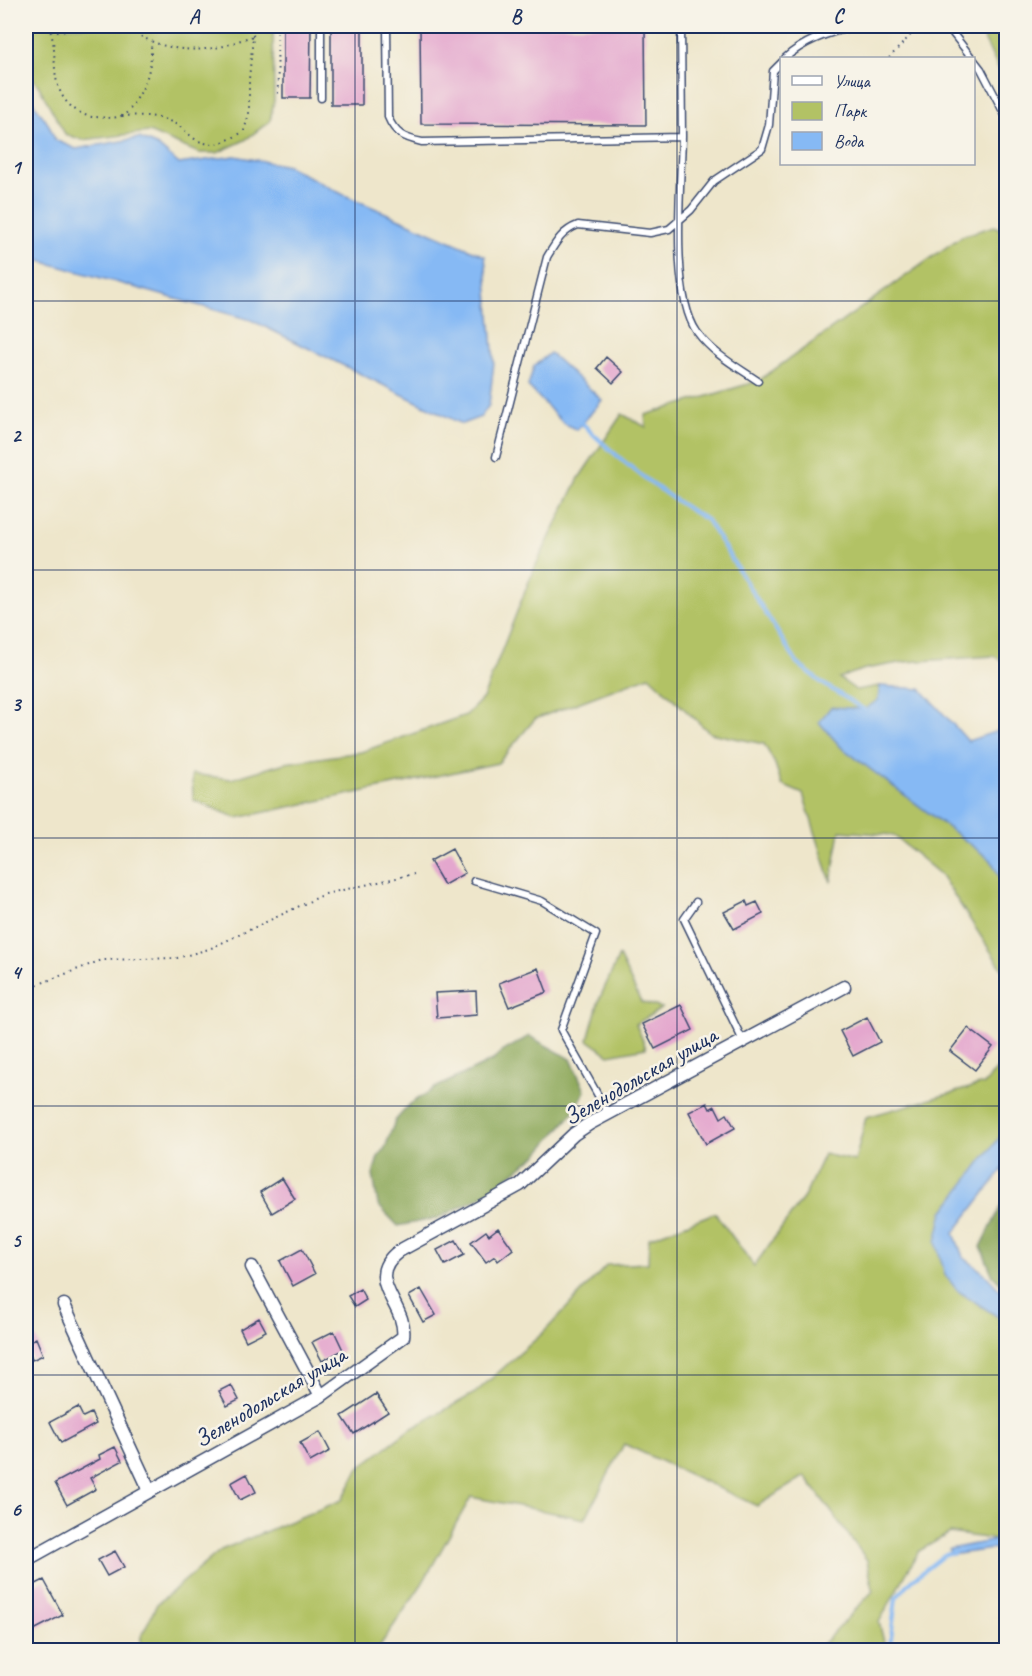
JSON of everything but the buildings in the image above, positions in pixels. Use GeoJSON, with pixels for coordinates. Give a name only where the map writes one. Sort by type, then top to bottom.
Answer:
{"type":"FeatureCollection","features":[{"type":"Feature","properties":{"kind":"street","name":"Зеленодольская улица"},"geometry":{"type":"LineString","coordinates":[[26,1560],[321,1396],[404,1337],[405,1326],[385,1284],[384,1270],[389,1258],[435,1230],[520,1185],[574,1134],[844,987]]}},
{"type":"Feature","properties":{"kind":"street"},"geometry":{"type":"LineString","coordinates":[[252,1267],[321,1396]]}},
{"type":"Feature","properties":{"kind":"street"},"geometry":{"type":"LineString","coordinates":[[64,1305],[150,1491]]}},
{"type":"Feature","properties":{"kind":"lane"},"geometry":{"type":"LineString","coordinates":[[321,26],[321,98]]}},
{"type":"Feature","properties":{"kind":"lane"},"geometry":{"type":"LineString","coordinates":[[387,26],[388,117],[393,128],[403,138],[422,142],[682,137]]}},
{"type":"Feature","properties":{"kind":"lane"},"geometry":{"type":"LineString","coordinates":[[681,26],[682,137],[679,253],[685,304],[696,330],[713,351],[758,381]]}},
{"type":"Feature","properties":{"kind":"lane"},"geometry":{"type":"LineString","coordinates":[[786,57],[831,31],[858,26]]}},
{"type":"Feature","properties":{"kind":"lane"},"geometry":{"type":"LineString","coordinates":[[946,26],[971,57]]}},
{"type":"Feature","properties":{"kind":"lane"},"geometry":{"type":"LineString","coordinates":[[975,62],[1006,117]]}},
{"type":"Feature","properties":{"kind":"lane"},"geometry":{"type":"LineString","coordinates":[[496,457],[548,257],[560,236],[570,228],[579,225],[650,233],[669,229],[680,221],[714,181],[762,149],[769,125],[773,70],[780,64]]}},
{"type":"Feature","properties":{"kind":"lane"},"geometry":{"type":"LineString","coordinates":[[474,881],[542,901],[596,934],[561,1030],[608,1114]]}},
{"type":"Feature","properties":{"kind":"lane"},"geometry":{"type":"LineString","coordinates":[[696,902],[684,919],[744,1041]]}},
{"type":"Feature","properties":{"kind":"path"},"geometry":{"type":"LineString","coordinates":[[48,26],[54,49],[54,75],[61,95],[74,109],[87,116],[159,117],[177,125],[204,144],[218,144],[244,131],[249,114],[249,78],[254,26]]}},
{"type":"Feature","properties":{"kind":"path"},"geometry":{"type":"LineString","coordinates":[[51,31],[62,31],[80,26]]}},
{"type":"Feature","properties":{"kind":"path"},"geometry":{"type":"LineString","coordinates":[[126,26],[139,37],[151,42],[189,50],[216,48],[254,36]]}},
{"type":"Feature","properties":{"kind":"path"},"geometry":{"type":"LineString","coordinates":[[277,26],[278,98]]}},
{"type":"Feature","properties":{"kind":"path"},"geometry":{"type":"LineString","coordinates":[[890,57],[915,33],[919,26]]}},
{"type":"Feature","properties":{"kind":"path"},"geometry":{"type":"LineString","coordinates":[[122,116],[130,110],[144,89],[150,72],[151,42]]}},
{"type":"Feature","properties":{"kind":"path"},"geometry":{"type":"LineString","coordinates":[[26,989],[102,960],[177,958],[209,949],[325,894],[414,874]]}},
{"type":"Feature","properties":{"kind":"green space"},"geometry":{"type":"Polygon","coordinates":[[[26,26],[273,26],[274,101],[270,121],[245,140],[217,153],[199,153],[149,132],[82,140],[65,134],[38,85],[26,71],[26,26]]]}},
{"type":"Feature","properties":{"kind":"green space"},"geometry":{"type":"Polygon","coordinates":[[[978,26],[1006,26],[1006,85],[978,26]]]}},
{"type":"Feature","properties":{"kind":"green space"},"geometry":{"type":"Polygon","coordinates":[[[994,226],[1006,232],[1006,663],[994,656],[905,662],[865,669],[839,678],[856,690],[880,686],[878,700],[865,710],[831,707],[819,722],[841,747],[991,860],[1006,890],[1006,975],[941,875],[893,835],[840,831],[831,882],[803,794],[782,785],[775,764],[764,744],[710,733],[649,676],[535,719],[498,763],[237,818],[193,800],[192,774],[231,779],[285,763],[361,752],[466,715],[483,698],[533,571],[579,478],[622,414],[646,427],[645,415],[758,381],[962,236],[994,226]]]}},
{"type":"Feature","properties":{"kind":"green space"},"geometry":{"type":"Polygon","coordinates":[[[619,956],[641,1002],[662,1008],[636,1024],[646,1048],[609,1055],[588,1040],[599,1000],[619,956]]]}},
{"type":"Feature","properties":{"kind":"green space"},"geometry":{"type":"Polygon","coordinates":[[[529,1036],[571,1059],[585,1091],[572,1114],[537,1155],[481,1197],[438,1218],[398,1226],[378,1205],[373,1175],[378,1157],[385,1148],[395,1121],[410,1104],[435,1088],[493,1060],[529,1036]]]}},
{"type":"Feature","properties":{"kind":"green space"},"geometry":{"type":"Polygon","coordinates":[[[1006,1059],[1006,1129],[943,1212],[945,1275],[958,1291],[1006,1322],[1006,1538],[999,1540],[950,1533],[919,1551],[879,1622],[886,1650],[817,1650],[873,1591],[867,1560],[805,1476],[757,1506],[624,1444],[585,1519],[471,1497],[422,1584],[377,1650],[140,1650],[141,1637],[157,1604],[221,1550],[342,1500],[359,1468],[409,1430],[475,1393],[544,1332],[607,1265],[648,1263],[649,1238],[715,1213],[754,1266],[804,1197],[824,1154],[855,1161],[866,1117],[984,1084],[1006,1059]]]}},
{"type":"Feature","properties":{"kind":"green space"},"geometry":{"type":"Polygon","coordinates":[[[1006,1196],[1006,1289],[993,1276],[981,1247],[1006,1196]]]}},
{"type":"Feature","properties":{"kind":"water"},"geometry":{"type":"Polygon","coordinates":[[[26,92],[49,125],[55,140],[76,149],[139,138],[158,146],[179,164],[235,156],[288,166],[342,194],[485,256],[494,362],[489,405],[481,417],[462,424],[251,320],[26,257],[26,92]]]}},
{"type":"Feature","properties":{"kind":"water"},"geometry":{"type":"Polygon","coordinates":[[[550,353],[602,400],[577,430],[563,423],[528,386],[534,366],[550,353]]]}},
{"type":"Feature","properties":{"kind":"water"},"geometry":{"type":"Polygon","coordinates":[[[880,686],[921,689],[968,741],[1006,728],[1006,890],[991,860],[841,747],[819,722],[831,707],[865,709],[878,700],[880,686]]]}},
{"type":"Feature","properties":{"kind":"water"},"geometry":{"type":"Polygon","coordinates":[[[1006,1129],[1006,1165],[954,1233],[963,1257],[984,1273],[1006,1297],[1006,1322],[958,1291],[945,1275],[936,1242],[943,1212],[1006,1129]]]}},
{"type":"Feature","properties":{"kind":"water"},"geometry":{"type":"Polygon","coordinates":[[[1006,1538],[1006,1547],[950,1555],[949,1549],[1006,1538]]]}},
{"type":"Feature","properties":{"kind":"waterway"},"geometry":{"type":"LineString","coordinates":[[579,420],[640,474],[707,520],[797,663],[822,683],[868,712]]}},
{"type":"Feature","properties":{"kind":"waterway"},"geometry":{"type":"LineString","coordinates":[[892,1650],[890,1645],[896,1598],[912,1580],[944,1555],[954,1553]]}}]}
